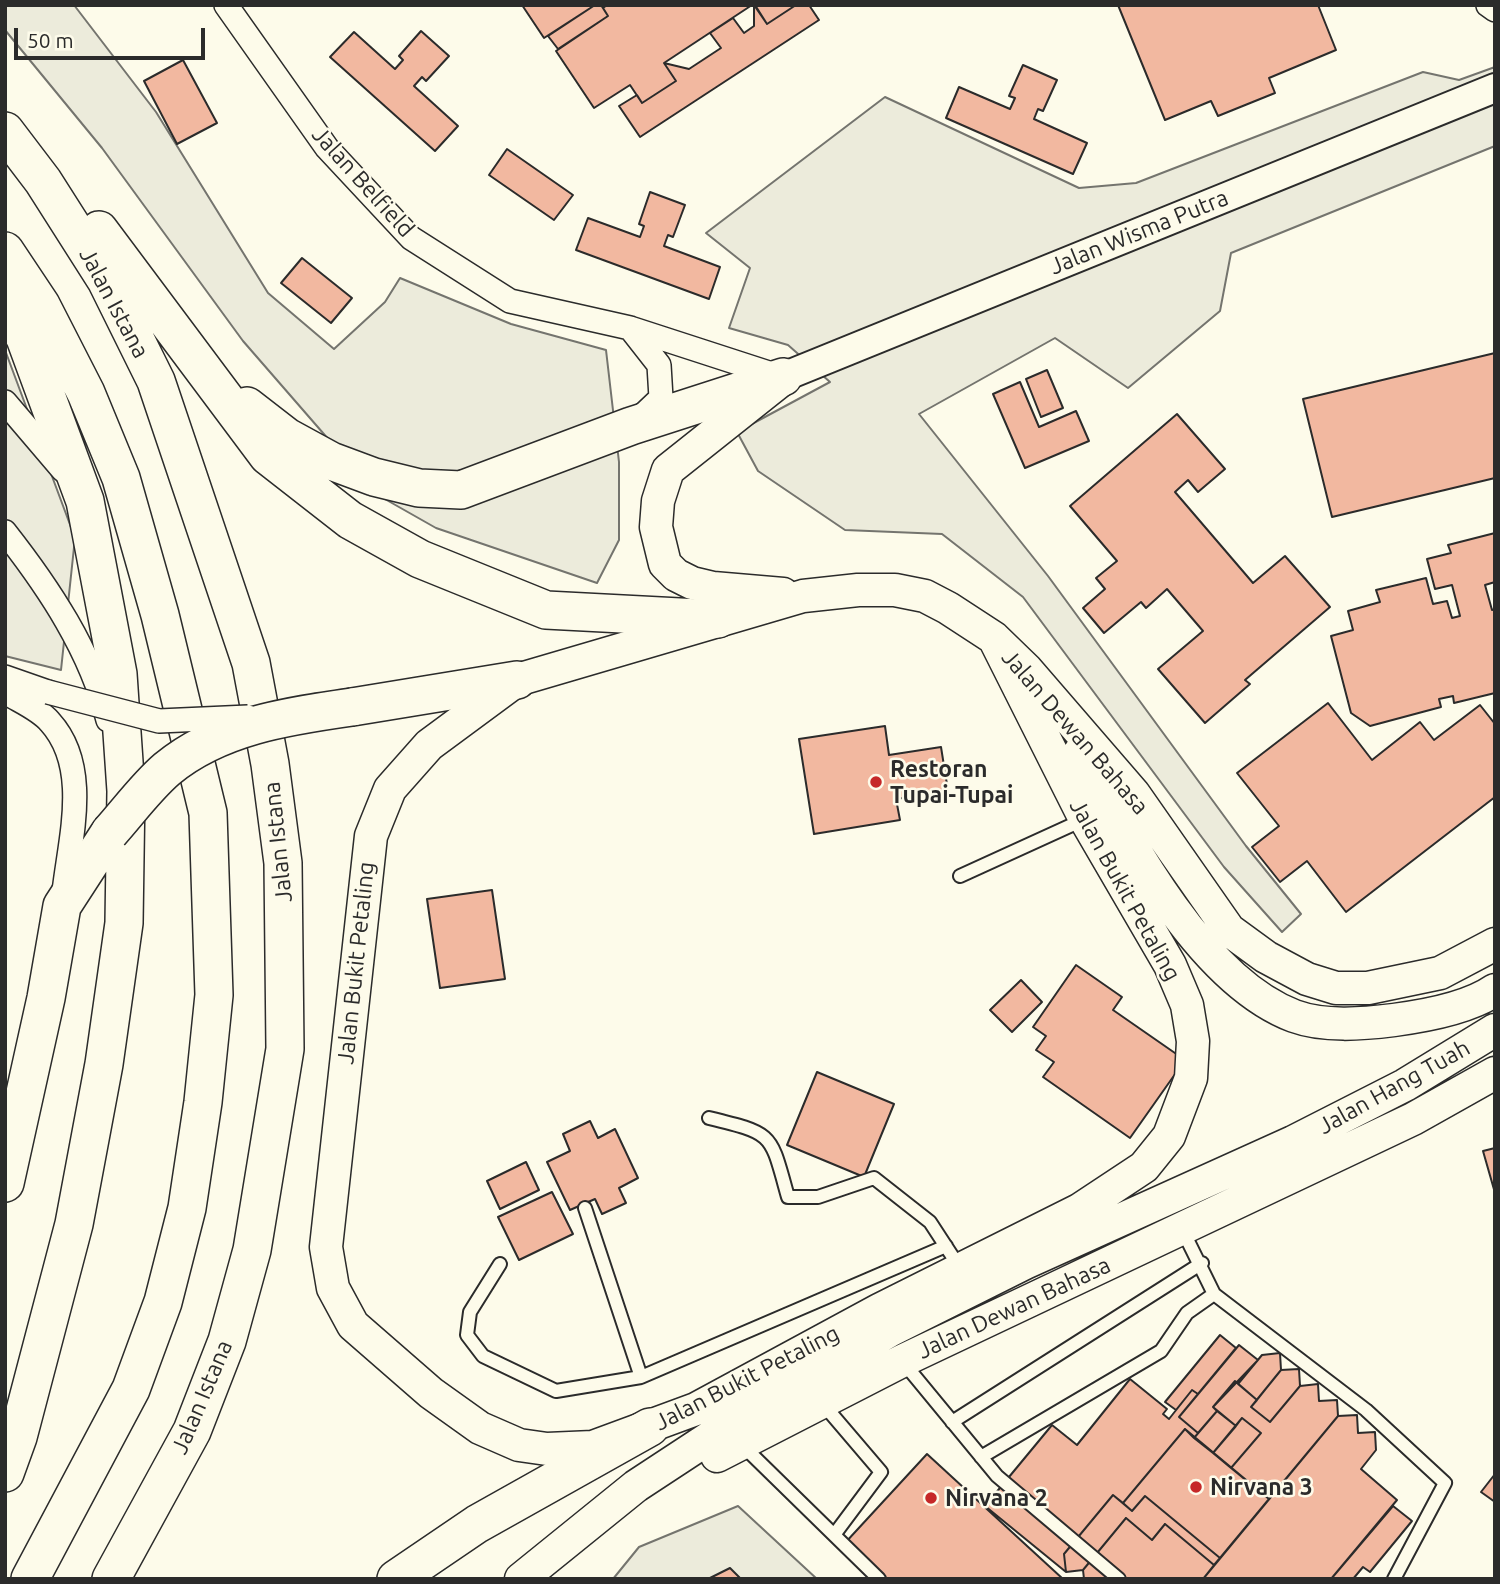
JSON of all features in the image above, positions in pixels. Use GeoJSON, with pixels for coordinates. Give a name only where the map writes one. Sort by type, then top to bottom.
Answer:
{"type":"FeatureCollection","features":[{"type":"Feature","properties":{"kind":"main road"},"geometry":{"type":"LineString","coordinates":[[5,120],[73,195],[268,456],[349,520],[420,559],[546,610],[718,619]]}},
{"type":"Feature","properties":{"kind":"main road","name":"Jalan Istana"},"geometry":{"type":"LineString","coordinates":[[5,131],[43,181],[106,280],[156,380],[251,663],[270,764],[283,863],[285,1049],[252,1250],[227,1341],[192,1431],[111,1579]]}},
{"type":"Feature","properties":{"kind":"main road"},"geometry":{"type":"LineString","coordinates":[[5,251],[41,305],[86,393],[121,478],[157,603],[208,813],[214,995],[203,1102],[187,1209],[163,1302],[131,1389],[30,1579]]}},
{"type":"Feature","properties":{"kind":"main road"},"geometry":{"type":"LineString","coordinates":[[5,302],[25,338],[85,501],[118,674],[126,791],[124,923],[104,1064],[74,1224],[18,1437],[5,1473]]}},
{"type":"Feature","properties":{"kind":"main road"},"geometry":{"type":"LineString","coordinates":[[208,374],[287,436],[331,461],[374,477],[419,488],[461,490],[631,426],[783,377]]}},
{"type":"Feature","properties":{"kind":"main road"},"geometry":{"type":"LineString","coordinates":[[783,377],[668,470],[658,501],[656,527],[665,564],[676,575],[692,583],[803,596]]}},
{"type":"Feature","properties":{"kind":"main road","name":"Jalan Dewan Bahasa"},"geometry":{"type":"LineString","coordinates":[[517,680],[803,596],[858,590],[895,590],[925,596],[994,638],[1052,698],[1133,794],[1229,930],[1266,957],[1307,979],[1336,988],[1368,988],[1440,973],[1495,944]]}},
{"type":"Feature","properties":{"kind":"main road","name":"Jalan Bukit Petaling"},"geometry":{"type":"LineString","coordinates":[[517,680],[429,745],[390,789],[370,836],[326,1247],[332,1288],[353,1325],[385,1355],[480,1428],[519,1445],[547,1449],[593,1447],[696,1409],[953,1258],[1079,1210],[1144,1167],[1169,1136],[1191,1078],[1193,1041],[1187,1005],[1170,965],[1085,819],[994,638]]}},
{"type":"Feature","properties":{"kind":"main road"},"geometry":{"type":"LineString","coordinates":[[5,1183],[46,998],[62,906],[110,832],[167,769],[214,738],[292,715],[517,680]]}},
{"type":"Feature","properties":{"kind":"main road","name":"Jalan Hang Tuah"},"geometry":{"type":"LineString","coordinates":[[1052,698],[1148,874],[1208,952],[1253,993],[1294,1016],[1332,1023],[1407,1019],[1487,996],[1495,990]]}},
{"type":"Feature","properties":{"kind":"main road","name":"Jalan Hang Tuah"},"geometry":{"type":"LineString","coordinates":[[1293,1142],[1405,1085],[1495,1030]]}},
{"type":"Feature","properties":{"kind":"main road","name":"Jalan Dewan Bahasa"},"geometry":{"type":"LineString","coordinates":[[532,1569],[739,1443],[902,1361],[1413,1118],[1495,1073]]}},
{"type":"Feature","properties":{"kind":"main road","name":"Jalan Dewan Bahasa"},"geometry":{"type":"LineString","coordinates":[[532,1569],[636,1486],[891,1330],[1025,1263],[1293,1142]]}},
{"type":"Feature","properties":{"kind":"main road"},"geometry":{"type":"LineString","coordinates":[[696,1409],[891,1330]]}},
{"type":"Feature","properties":{"kind":"main road"},"geometry":{"type":"LineString","coordinates":[[396,1579],[477,1524],[650,1427]]}},
{"type":"Feature","properties":{"kind":"street","name":"Jalan Belfield"},"geometry":{"type":"LineString","coordinates":[[226,5],[327,148],[411,238],[510,301],[630,328],[783,377]]}},
{"type":"Feature","properties":{"kind":"street"},"geometry":{"type":"LineString","coordinates":[[1488,5],[1495,10]]}},
{"type":"Feature","properties":{"kind":"street","name":"Jalan Wisma Putra"},"geometry":{"type":"LineString","coordinates":[[783,377],[1495,88]]}},
{"type":"Feature","properties":{"kind":"street"},"geometry":{"type":"LineString","coordinates":[[630,328],[659,365],[661,398],[631,426]]}},
{"type":"Feature","properties":{"kind":"street"},"geometry":{"type":"LineString","coordinates":[[5,402],[51,452],[85,501]]}},
{"type":"Feature","properties":{"kind":"street"},"geometry":{"type":"LineString","coordinates":[[5,532],[57,604],[100,690],[126,791]]}},
{"type":"Feature","properties":{"kind":"street"},"geometry":{"type":"LineString","coordinates":[[5,677],[48,692],[159,721],[292,715]]}},
{"type":"Feature","properties":{"kind":"street"},"geometry":{"type":"LineString","coordinates":[[5,692],[48,719],[67,745],[75,803],[62,906]]}},
{"type":"Feature","properties":{"kind":"lane"},"geometry":{"type":"LineString","coordinates":[[960,876],[1085,819]]}},
{"type":"Feature","properties":{"kind":"lane"},"geometry":{"type":"LineString","coordinates":[[500,1264],[471,1312],[467,1335],[483,1356],[556,1391],[641,1377],[953,1258],[930,1222],[874,1178],[818,1197],[788,1198],[774,1148],[758,1130],[709,1118]]}},
{"type":"Feature","properties":{"kind":"lane"},"geometry":{"type":"LineString","coordinates":[[585,1208],[641,1377]]}},
{"type":"Feature","properties":{"kind":"lane"},"geometry":{"type":"LineString","coordinates":[[1182,1228],[1202,1263],[1214,1293],[1366,1410],[1445,1483],[1394,1579]]}},
{"type":"Feature","properties":{"kind":"lane"},"geometry":{"type":"LineString","coordinates":[[952,1422],[1202,1263]]}},
{"type":"Feature","properties":{"kind":"lane"},"geometry":{"type":"LineString","coordinates":[[981,1457],[1161,1351],[1187,1313],[1214,1293]]}},
{"type":"Feature","properties":{"kind":"lane"},"geometry":{"type":"LineString","coordinates":[[902,1361],[997,1476],[1119,1579]]}},
{"type":"Feature","properties":{"kind":"lane"},"geometry":{"type":"LineString","coordinates":[[821,1401],[880,1472],[879,1478],[834,1535]]}},
{"type":"Feature","properties":{"kind":"lane"},"geometry":{"type":"LineString","coordinates":[[739,1443],[879,1579]]}},
{"type":"Feature","properties":{"kind":"shaded area"},"geometry":{"type":"Polygon","coordinates":[[[5,5],[74,5],[156,112],[268,293],[334,349],[385,302],[400,278],[511,324],[606,350],[619,462],[619,540],[597,583],[436,528],[376,494],[243,341],[102,148],[5,30],[5,5]]]}},
{"type":"Feature","properties":{"kind":"shaded area"},"geometry":{"type":"Polygon","coordinates":[[[1495,67],[1495,146],[1231,253],[1220,311],[1128,388],[1055,338],[919,414],[1048,576],[1246,846],[1301,914],[1282,932],[1224,867],[1023,597],[942,534],[845,530],[758,471],[737,432],[830,382],[788,345],[729,328],[750,268],[706,233],[885,97],[1079,188],[1136,183],[1423,72],[1459,80],[1495,67]]]}},
{"type":"Feature","properties":{"kind":"shaded area"},"geometry":{"type":"Polygon","coordinates":[[[5,350],[75,538],[61,670],[5,656],[5,350]]]}},
{"type":"Feature","properties":{"kind":"shaded area"},"geometry":{"type":"Polygon","coordinates":[[[738,1506],[817,1579],[613,1579],[639,1547],[738,1506]]]}},
{"type":"Feature","properties":{"kind":"building"},"geometry":{"type":"Polygon","coordinates":[[[522,5],[595,5],[544,38],[522,5]]]}},
{"type":"Feature","properties":{"kind":"building"},"geometry":{"type":"Polygon","coordinates":[[[595,5],[601,5],[608,16],[558,49],[548,36],[595,5]]]}},
{"type":"Feature","properties":{"kind":"building"},"geometry":{"type":"Polygon","coordinates":[[[607,5],[752,5],[664,63],[676,81],[642,103],[630,85],[594,108],[556,51],[608,16],[603,8],[607,5]]]}},
{"type":"Feature","properties":{"kind":"building"},"geometry":{"type":"Polygon","coordinates":[[[754,5],[767,24],[796,5],[809,5],[819,20],[640,137],[619,106],[637,95],[642,103],[676,81],[664,63],[689,69],[721,48],[710,33],[733,18],[744,33],[754,26],[754,5]]]}},
{"type":"Feature","properties":{"kind":"building"},"geometry":{"type":"Polygon","coordinates":[[[755,5],[796,5],[767,24],[755,5]]]}},
{"type":"Feature","properties":{"kind":"building"},"geometry":{"type":"Polygon","coordinates":[[[1118,5],[1318,5],[1336,50],[1269,78],[1275,93],[1218,116],[1211,101],[1165,120],[1118,5]]]}},
{"type":"Feature","properties":{"kind":"building"},"geometry":{"type":"Polygon","coordinates":[[[421,31],[449,56],[426,81],[422,77],[414,86],[458,126],[435,151],[330,57],[354,32],[395,69],[403,60],[399,56],[421,31]]]}},
{"type":"Feature","properties":{"kind":"building"},"geometry":{"type":"Polygon","coordinates":[[[183,60],[217,123],[177,144],[144,81],[183,60]]]}},
{"type":"Feature","properties":{"kind":"building"},"geometry":{"type":"Polygon","coordinates":[[[1023,65],[1057,80],[1043,111],[1038,109],[1034,119],[1087,143],[1073,174],[946,118],[959,87],[1010,109],[1015,98],[1009,96],[1023,65]]]}},
{"type":"Feature","properties":{"kind":"building"},"geometry":{"type":"Polygon","coordinates":[[[507,149],[573,195],[554,220],[489,175],[507,149]]]}},
{"type":"Feature","properties":{"kind":"building"},"geometry":{"type":"Polygon","coordinates":[[[650,192],[685,205],[673,237],[668,235],[664,246],[720,267],[709,299],[576,250],[588,218],[640,237],[644,226],[639,224],[650,192]]]}},
{"type":"Feature","properties":{"kind":"building"},"geometry":{"type":"Polygon","coordinates":[[[302,258],[352,298],[331,323],[281,283],[302,258]]]}},
{"type":"Feature","properties":{"kind":"building"},"geometry":{"type":"Polygon","coordinates":[[[1495,353],[1495,478],[1332,517],[1303,399],[1495,353]]]}},
{"type":"Feature","properties":{"kind":"building"},"geometry":{"type":"Polygon","coordinates":[[[1047,370],[1063,408],[1041,417],[1026,379],[1047,370]]]}},
{"type":"Feature","properties":{"kind":"building"},"geometry":{"type":"Polygon","coordinates":[[[1020,382],[1039,427],[1076,411],[1089,441],[1025,468],[993,394],[1020,382]]]}},
{"type":"Feature","properties":{"kind":"building"},"geometry":{"type":"Polygon","coordinates":[[[1177,414],[1225,469],[1198,492],[1188,480],[1175,492],[1253,583],[1285,556],[1330,607],[1245,680],[1250,684],[1205,723],[1158,669],[1203,631],[1167,589],[1146,608],[1141,602],[1104,633],[1083,608],[1105,589],[1096,578],[1117,561],[1070,506],[1177,414]]]}},
{"type":"Feature","properties":{"kind":"building"},"geometry":{"type":"Polygon","coordinates":[[[1495,533],[1495,582],[1485,585],[1492,610],[1495,609],[1495,693],[1454,703],[1453,696],[1439,699],[1441,707],[1370,726],[1351,713],[1331,636],[1353,630],[1348,611],[1380,602],[1376,590],[1426,578],[1433,604],[1447,601],[1452,618],[1460,616],[1452,585],[1435,589],[1427,559],[1451,553],[1448,545],[1495,533]]]}},
{"type":"Feature","properties":{"kind":"building"},"geometry":{"type":"Polygon","coordinates":[[[1328,703],[1372,760],[1420,722],[1434,740],[1480,705],[1495,724],[1495,797],[1346,912],[1307,861],[1280,882],[1252,847],[1279,826],[1237,773],[1328,703]]]}},
{"type":"Feature","properties":{"kind":"building"},"geometry":{"type":"Polygon","coordinates":[[[885,726],[889,755],[941,747],[948,791],[896,799],[900,820],[814,834],[799,739],[885,726]]]}},
{"type":"Feature","properties":{"kind":"building"},"geometry":{"type":"Polygon","coordinates":[[[492,890],[505,979],[440,988],[427,899],[492,890]]]}},
{"type":"Feature","properties":{"kind":"building"},"geometry":{"type":"Polygon","coordinates":[[[1076,965],[1122,997],[1113,1010],[1185,1060],[1130,1138],[1043,1077],[1054,1062],[1036,1050],[1046,1036],[1033,1027],[1076,965]]]}},
{"type":"Feature","properties":{"kind":"building"},"geometry":{"type":"Polygon","coordinates":[[[1021,980],[1042,1002],[1012,1032],[990,1010],[1021,980]]]}},
{"type":"Feature","properties":{"kind":"building"},"geometry":{"type":"Polygon","coordinates":[[[817,1072],[894,1104],[864,1177],[787,1145],[817,1072]]]}},
{"type":"Feature","properties":{"kind":"building"},"geometry":{"type":"Polygon","coordinates":[[[590,1121],[598,1138],[615,1129],[638,1178],[619,1188],[626,1203],[602,1214],[595,1199],[570,1210],[547,1162],[570,1151],[563,1134],[590,1121]]]}},
{"type":"Feature","properties":{"kind":"building"},"geometry":{"type":"Polygon","coordinates":[[[1495,1148],[1495,1193],[1483,1151],[1495,1148]]]}},
{"type":"Feature","properties":{"kind":"building"},"geometry":{"type":"Polygon","coordinates":[[[526,1162],[539,1190],[500,1209],[487,1181],[526,1162]]]}},
{"type":"Feature","properties":{"kind":"building"},"geometry":{"type":"Polygon","coordinates":[[[552,1192],[573,1234],[519,1260],[498,1217],[552,1192]]]}},
{"type":"Feature","properties":{"kind":"building"},"geometry":{"type":"Polygon","coordinates":[[[1220,1335],[1236,1348],[1198,1394],[1192,1390],[1176,1410],[1165,1402],[1220,1335]]]}},
{"type":"Feature","properties":{"kind":"building"},"geometry":{"type":"Polygon","coordinates":[[[1239,1345],[1258,1360],[1213,1407],[1217,1411],[1198,1433],[1179,1417],[1239,1345]]]}},
{"type":"Feature","properties":{"kind":"building"},"geometry":{"type":"Polygon","coordinates":[[[1280,1353],[1281,1370],[1257,1400],[1238,1384],[1262,1355],[1280,1353]]]}},
{"type":"Feature","properties":{"kind":"building"},"geometry":{"type":"Polygon","coordinates":[[[1299,1369],[1300,1386],[1270,1422],[1251,1407],[1281,1370],[1299,1369]]]}},
{"type":"Feature","properties":{"kind":"building"},"geometry":{"type":"Polygon","coordinates":[[[1130,1379],[1167,1409],[1163,1414],[1169,1419],[1192,1390],[1198,1394],[1179,1417],[1198,1433],[1194,1438],[1185,1429],[1123,1503],[1113,1495],[1064,1554],[1066,1572],[985,1506],[1052,1425],[1077,1445],[1130,1379]]]}},
{"type":"Feature","properties":{"kind":"building"},"geometry":{"type":"Polygon","coordinates":[[[1235,1381],[1257,1400],[1251,1407],[1270,1422],[1300,1386],[1318,1384],[1319,1401],[1337,1400],[1338,1416],[1269,1499],[1231,1468],[1261,1433],[1242,1418],[1236,1426],[1213,1407],[1235,1381]]]}},
{"type":"Feature","properties":{"kind":"building"},"geometry":{"type":"Polygon","coordinates":[[[1217,1411],[1236,1426],[1213,1453],[1194,1438],[1217,1411]]]}},
{"type":"Feature","properties":{"kind":"building"},"geometry":{"type":"Polygon","coordinates":[[[1357,1415],[1358,1433],[1375,1432],[1376,1450],[1361,1469],[1397,1500],[1331,1579],[1203,1579],[1338,1416],[1357,1415]]]}},
{"type":"Feature","properties":{"kind":"building"},"geometry":{"type":"Polygon","coordinates":[[[1242,1418],[1261,1433],[1231,1468],[1213,1453],[1242,1418]]]}},
{"type":"Feature","properties":{"kind":"building"},"geometry":{"type":"Polygon","coordinates":[[[1185,1429],[1269,1499],[1220,1558],[1145,1496],[1132,1511],[1123,1503],[1185,1429]]]}},
{"type":"Feature","properties":{"kind":"building","name":"Nirvana 2"},"geometry":{"type":"Polygon","coordinates":[[[927,1454],[1063,1579],[884,1579],[845,1543],[927,1454]]]}},
{"type":"Feature","properties":{"kind":"building"},"geometry":{"type":"Polygon","coordinates":[[[1495,1474],[1495,1502],[1481,1492],[1495,1474]]]}},
{"type":"Feature","properties":{"kind":"building"},"geometry":{"type":"Polygon","coordinates":[[[1113,1495],[1132,1511],[1145,1496],[1220,1558],[1214,1565],[1165,1524],[1152,1540],[1126,1518],[1083,1570],[1066,1572],[1064,1554],[1113,1495]]]}},
{"type":"Feature","properties":{"kind":"building"},"geometry":{"type":"Polygon","coordinates":[[[1393,1506],[1412,1521],[1370,1572],[1363,1567],[1353,1579],[1331,1579],[1393,1506]]]}},
{"type":"Feature","properties":{"kind":"building"},"geometry":{"type":"Polygon","coordinates":[[[1126,1518],[1152,1540],[1165,1524],[1214,1565],[1203,1579],[1084,1579],[1083,1570],[1126,1518]]]}},
{"type":"Feature","properties":{"kind":"building"},"geometry":{"type":"Polygon","coordinates":[[[730,1568],[741,1579],[708,1579],[730,1568]]]}},
{"type":"Feature","properties":{"kind":"place","name":"Restoran Tupai-Tupai"},"geometry":{"type":"Point","coordinates":[876,782]}},
{"type":"Feature","properties":{"kind":"place","name":"Nirvana 3"},"geometry":{"type":"Point","coordinates":[1196,1487]}},
{"type":"Feature","properties":{"kind":"place","name":"Nirvana 2"},"geometry":{"type":"Point","coordinates":[931,1498]}}]}
